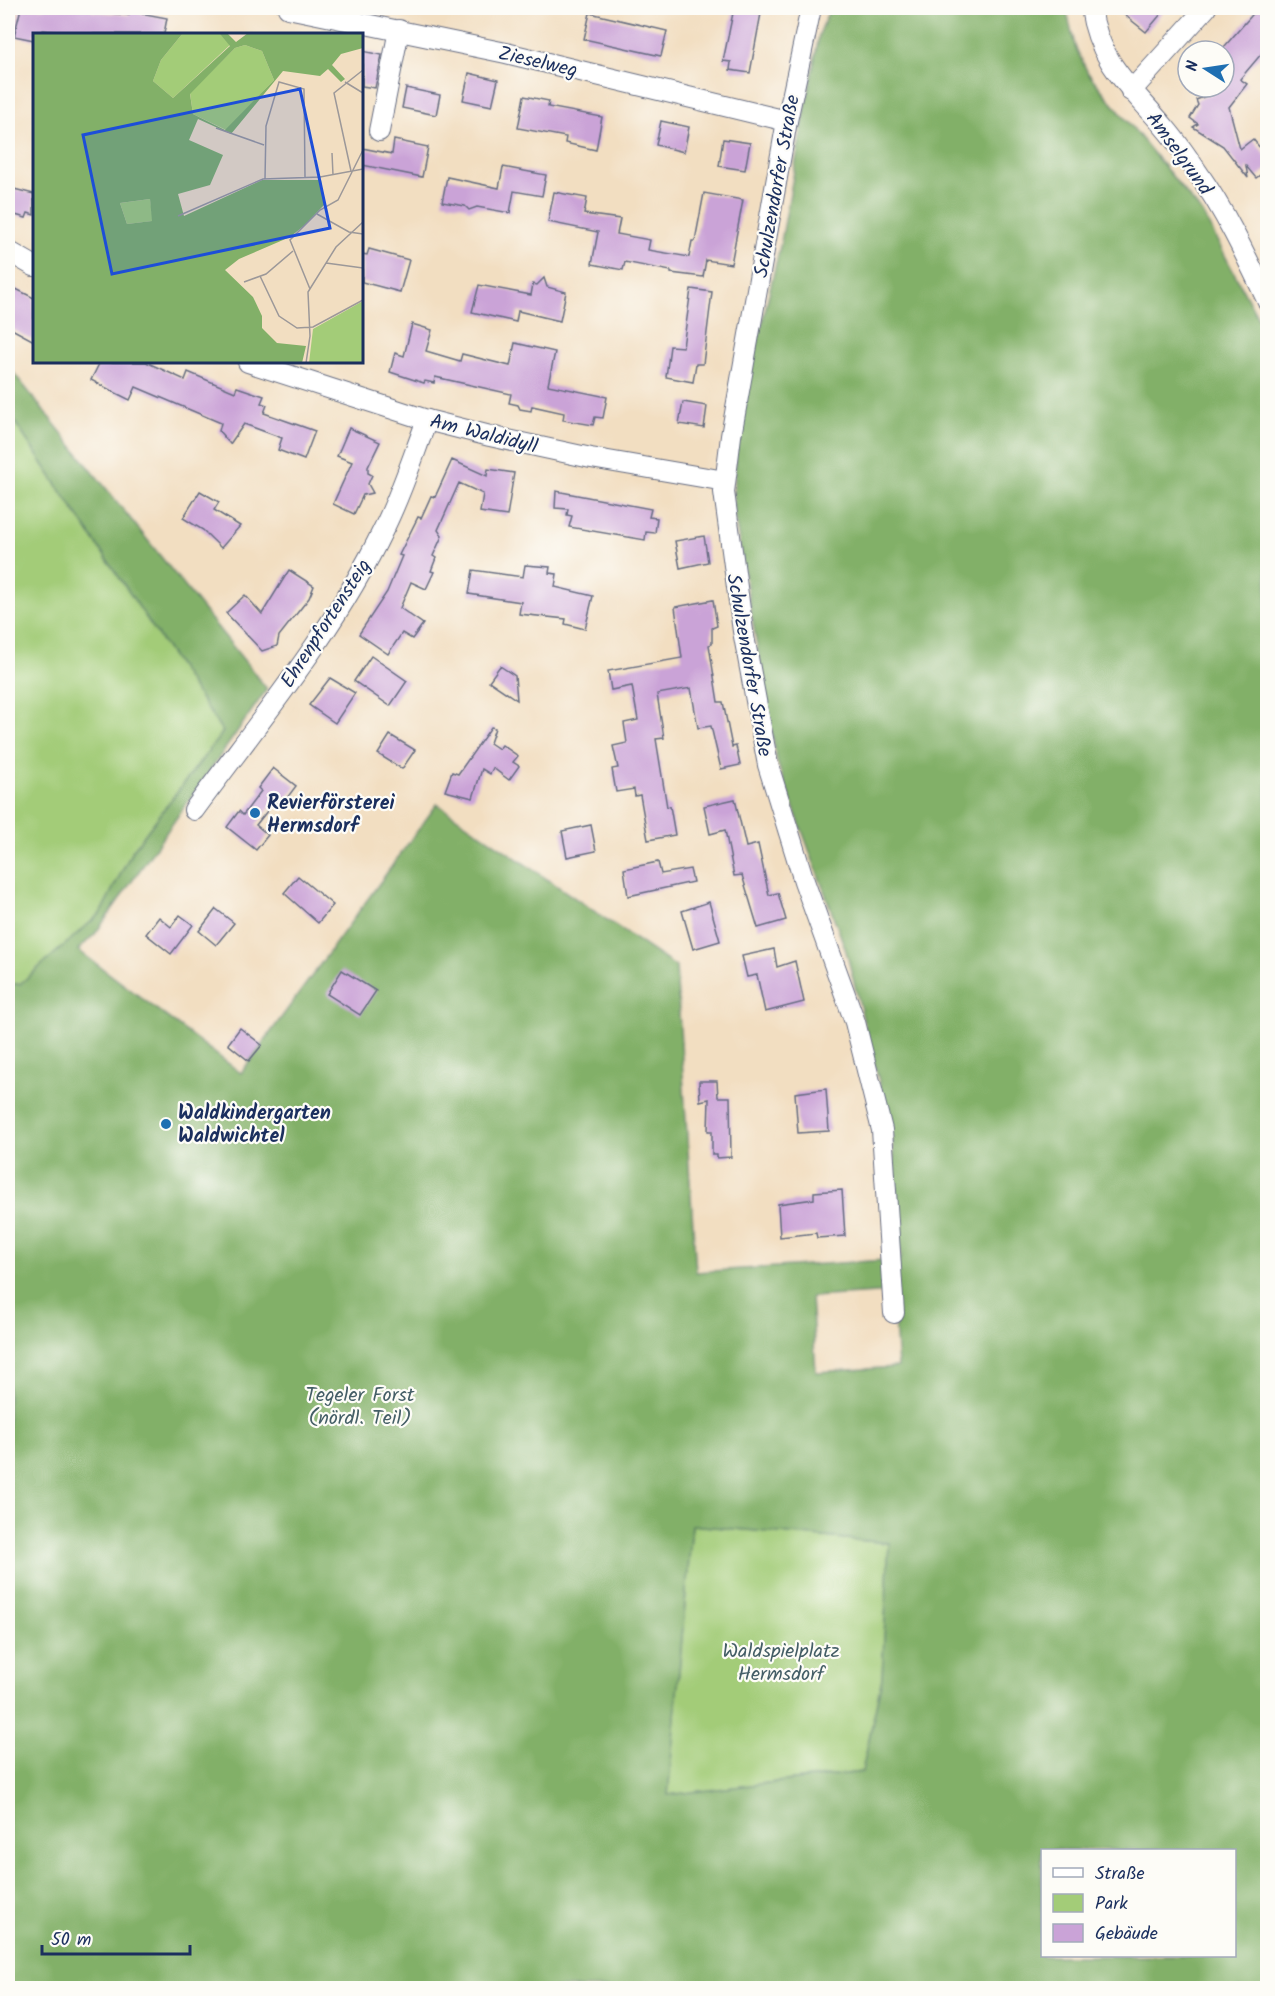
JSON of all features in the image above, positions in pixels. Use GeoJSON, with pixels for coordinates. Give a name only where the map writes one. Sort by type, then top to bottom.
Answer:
{"type":"FeatureCollection","features":[{"type":"Feature","properties":{"kind":"street","name":"Zieselweg"},"geometry":{"type":"LineString","coordinates":[[288,8],[399,30],[787,121]]}},
{"type":"Feature","properties":{"kind":"street","name":"Schulzendorfer Straße"},"geometry":{"type":"LineString","coordinates":[[811,8],[787,121],[725,481],[726,517],[743,631],[768,765],[804,881],[855,1022],[882,1130],[894,1313]]}},
{"type":"Feature","properties":{"kind":"street","name":"Amselgrund"},"geometry":{"type":"LineString","coordinates":[[1091,8],[1104,53],[1131,91],[1167,129],[1200,176],[1245,254],[1268,302]]}},
{"type":"Feature","properties":{"kind":"street"},"geometry":{"type":"LineString","coordinates":[[1131,91],[1206,8]]}},
{"type":"Feature","properties":{"kind":"street"},"geometry":{"type":"LineString","coordinates":[[379,131],[399,30]]}},
{"type":"Feature","properties":{"kind":"street"},"geometry":{"type":"LineString","coordinates":[[8,251],[33,265]]}},
{"type":"Feature","properties":{"kind":"street","name":"Am Waldidyll"},"geometry":{"type":"LineString","coordinates":[[251,363],[427,420],[591,458],[725,481]]}},
{"type":"Feature","properties":{"kind":"street","name":"Ehrenpfortensteig"},"geometry":{"type":"LineString","coordinates":[[194,810],[311,652],[350,590],[383,530],[427,420]]}},
{"type":"Feature","properties":{"kind":"green space","name":"Tegeler Forst (nördl. Teil)"},"geometry":{"type":"Polygon","coordinates":[[[830,8],[956,8],[956,11],[1066,8],[1075,46],[1088,73],[1203,214],[1267,335],[1267,1988],[8,1988],[8,984],[20,984],[100,914],[133,850],[223,732],[8,412],[8,366],[267,689],[95,934],[78,950],[241,1073],[437,804],[676,967],[696,1272],[901,1259],[892,1133],[846,951],[777,762],[733,507],[738,426],[781,242],[819,35],[830,8]],[[893,1292],[811,1297],[816,1372],[898,1367],[893,1292]],[[692,1525],[668,1795],[862,1772],[882,1678],[889,1543],[692,1525]]]}},
{"type":"Feature","properties":{"kind":"green space"},"geometry":{"type":"Polygon","coordinates":[[[8,412],[223,732],[133,850],[100,914],[20,984],[8,984],[8,412]]]}},
{"type":"Feature","properties":{"kind":"green space","name":"Waldspielplatz Hermsdorf"},"geometry":{"type":"Polygon","coordinates":[[[692,1525],[889,1543],[882,1678],[862,1772],[668,1795],[692,1525]]]}},
{"type":"Feature","properties":{"kind":"building"},"geometry":{"type":"Polygon","coordinates":[[[21,8],[92,8],[91,11],[129,15],[130,11],[167,18],[164,33],[66,33],[43,30],[42,33],[33,33],[33,40],[14,36],[21,8]]]}},
{"type":"Feature","properties":{"kind":"building"},"geometry":{"type":"Polygon","coordinates":[[[734,8],[762,8],[750,73],[730,70],[731,62],[723,61],[734,8]]]}},
{"type":"Feature","properties":{"kind":"building"},"geometry":{"type":"Polygon","coordinates":[[[1116,8],[1166,8],[1146,32],[1116,8]]]}},
{"type":"Feature","properties":{"kind":"building"},"geometry":{"type":"Polygon","coordinates":[[[1258,8],[1268,8],[1268,46],[1240,79],[1247,84],[1236,98],[1236,39],[1231,39],[1258,8]]]}},
{"type":"Feature","properties":{"kind":"building"},"geometry":{"type":"Polygon","coordinates":[[[590,13],[667,31],[661,56],[584,39],[590,13]]]}},
{"type":"Feature","properties":{"kind":"building"},"geometry":{"type":"Polygon","coordinates":[[[363,51],[382,55],[375,88],[363,86],[363,51]]]}},
{"type":"Feature","properties":{"kind":"building"},"geometry":{"type":"Polygon","coordinates":[[[469,73],[498,80],[492,106],[463,100],[469,73]]]}},
{"type":"Feature","properties":{"kind":"building"},"geometry":{"type":"Polygon","coordinates":[[[406,88],[440,95],[436,115],[402,108],[406,88]]]}},
{"type":"Feature","properties":{"kind":"building"},"geometry":{"type":"Polygon","coordinates":[[[524,96],[549,101],[548,107],[602,117],[596,150],[565,143],[566,137],[518,128],[524,96]]]}},
{"type":"Feature","properties":{"kind":"building"},"geometry":{"type":"Polygon","coordinates":[[[1235,99],[1229,107],[1240,149],[1253,139],[1268,158],[1268,169],[1256,178],[1246,166],[1248,178],[1223,146],[1193,127],[1198,124],[1190,118],[1198,105],[1196,100],[1235,99]]]}},
{"type":"Feature","properties":{"kind":"building"},"geometry":{"type":"Polygon","coordinates":[[[661,121],[689,127],[684,152],[656,145],[661,121]]]}},
{"type":"Feature","properties":{"kind":"building"},"geometry":{"type":"Polygon","coordinates":[[[723,139],[750,143],[745,170],[719,166],[723,139]]]}},
{"type":"Feature","properties":{"kind":"building"},"geometry":{"type":"Polygon","coordinates":[[[394,140],[428,147],[422,177],[363,165],[363,148],[392,154],[394,140]]]}},
{"type":"Feature","properties":{"kind":"building"},"geometry":{"type":"Polygon","coordinates":[[[503,167],[546,175],[542,196],[514,191],[510,213],[477,207],[469,210],[465,206],[442,202],[447,177],[499,188],[503,167]]]}},
{"type":"Feature","properties":{"kind":"building"},"geometry":{"type":"Polygon","coordinates":[[[14,189],[33,194],[33,215],[28,213],[26,218],[8,213],[8,190],[13,192],[14,189]]]}},
{"type":"Feature","properties":{"kind":"building"},"geometry":{"type":"Polygon","coordinates":[[[554,192],[587,198],[584,214],[620,219],[617,234],[650,240],[648,250],[689,257],[692,241],[695,241],[704,193],[743,200],[731,264],[706,260],[703,277],[671,273],[671,271],[625,262],[623,270],[592,264],[598,232],[548,222],[554,192]]]}},
{"type":"Feature","properties":{"kind":"building"},"geometry":{"type":"Polygon","coordinates":[[[369,249],[409,260],[400,292],[363,282],[363,254],[367,255],[369,249]]]}},
{"type":"Feature","properties":{"kind":"building"},"geometry":{"type":"Polygon","coordinates":[[[544,278],[547,287],[566,292],[560,321],[518,311],[516,322],[472,312],[479,285],[531,295],[533,284],[537,285],[544,278]]]}},
{"type":"Feature","properties":{"kind":"building"},"geometry":{"type":"Polygon","coordinates":[[[8,285],[33,298],[33,340],[8,327],[8,285]]]}},
{"type":"Feature","properties":{"kind":"building"},"geometry":{"type":"Polygon","coordinates":[[[691,289],[712,292],[703,364],[696,364],[693,382],[666,377],[670,346],[683,347],[691,289]]]}},
{"type":"Feature","properties":{"kind":"building"},"geometry":{"type":"Polygon","coordinates":[[[412,324],[432,330],[426,351],[460,361],[462,354],[510,366],[515,343],[555,352],[548,385],[607,397],[603,418],[595,417],[593,425],[563,420],[564,413],[532,406],[531,411],[520,409],[518,405],[509,403],[511,394],[435,377],[434,383],[425,381],[424,383],[390,372],[395,353],[404,356],[412,324]]]}},
{"type":"Feature","properties":{"kind":"building"},"geometry":{"type":"Polygon","coordinates":[[[100,363],[148,363],[185,380],[188,372],[235,392],[237,387],[264,396],[261,403],[267,405],[264,413],[315,431],[304,460],[278,450],[282,438],[244,424],[230,444],[219,431],[221,423],[136,387],[130,400],[91,380],[100,363]]]}},
{"type":"Feature","properties":{"kind":"building"},"geometry":{"type":"Polygon","coordinates":[[[683,402],[707,406],[704,428],[679,424],[683,402]]]}},
{"type":"Feature","properties":{"kind":"building"},"geometry":{"type":"Polygon","coordinates":[[[349,428],[380,442],[368,467],[368,473],[372,475],[368,484],[373,493],[363,495],[354,514],[333,504],[352,462],[337,456],[349,428]]]}},
{"type":"Feature","properties":{"kind":"building"},"geometry":{"type":"Polygon","coordinates":[[[452,460],[487,476],[488,469],[514,473],[507,516],[480,512],[483,494],[459,483],[438,530],[442,536],[433,556],[436,558],[431,571],[434,572],[426,589],[411,582],[400,608],[423,624],[412,639],[402,633],[388,654],[359,634],[387,592],[402,556],[399,555],[431,496],[435,497],[452,460]]]}},
{"type":"Feature","properties":{"kind":"building"},"geometry":{"type":"Polygon","coordinates":[[[200,491],[219,502],[214,510],[240,526],[221,548],[203,530],[183,518],[200,491]]]}},
{"type":"Feature","properties":{"kind":"building"},"geometry":{"type":"Polygon","coordinates":[[[556,491],[651,509],[649,517],[657,518],[655,533],[646,532],[645,540],[569,527],[572,516],[567,515],[568,509],[555,508],[556,491]]]}},
{"type":"Feature","properties":{"kind":"building"},"geometry":{"type":"Polygon","coordinates":[[[704,536],[708,562],[680,568],[675,541],[704,536]]]}},
{"type":"Feature","properties":{"kind":"building"},"geometry":{"type":"Polygon","coordinates":[[[525,565],[550,567],[549,573],[557,574],[555,587],[593,596],[585,629],[565,624],[566,619],[519,614],[521,602],[469,594],[473,570],[523,577],[525,565]]]}},
{"type":"Feature","properties":{"kind":"building"},"geometry":{"type":"Polygon","coordinates":[[[289,570],[314,586],[309,598],[279,636],[277,646],[262,651],[226,613],[245,595],[262,614],[289,570]]]}},
{"type":"Feature","properties":{"kind":"building"},"geometry":{"type":"Polygon","coordinates":[[[713,600],[717,626],[712,628],[712,644],[709,645],[718,702],[723,702],[732,747],[736,746],[740,765],[721,769],[711,726],[698,728],[691,688],[657,694],[664,738],[656,739],[667,807],[670,806],[675,835],[648,840],[640,795],[635,796],[634,789],[616,792],[612,769],[618,768],[613,746],[627,743],[624,723],[638,720],[632,686],[611,690],[608,671],[682,658],[675,607],[713,600]]]}},
{"type":"Feature","properties":{"kind":"building"},"geometry":{"type":"Polygon","coordinates":[[[371,656],[407,681],[390,706],[354,681],[371,656]]]}},
{"type":"Feature","properties":{"kind":"building"},"geometry":{"type":"Polygon","coordinates":[[[500,666],[515,676],[517,700],[489,681],[500,666]]]}},
{"type":"Feature","properties":{"kind":"building"},"geometry":{"type":"Polygon","coordinates":[[[330,678],[355,693],[335,723],[309,705],[330,678]]]}},
{"type":"Feature","properties":{"kind":"building"},"geometry":{"type":"Polygon","coordinates":[[[491,727],[495,728],[490,743],[499,749],[502,745],[518,756],[513,762],[519,766],[509,780],[493,768],[490,774],[482,769],[473,798],[445,791],[452,772],[458,774],[491,727]]]}},
{"type":"Feature","properties":{"kind":"building"},"geometry":{"type":"Polygon","coordinates":[[[390,735],[415,750],[402,769],[378,754],[390,735]]]}},
{"type":"Feature","properties":{"kind":"building"},"geometry":{"type":"Polygon","coordinates":[[[273,768],[296,786],[281,806],[275,801],[256,825],[268,835],[256,850],[227,827],[239,811],[243,815],[261,791],[258,788],[273,768]]]}},
{"type":"Feature","properties":{"kind":"building"},"geometry":{"type":"Polygon","coordinates":[[[735,799],[746,847],[758,844],[769,895],[778,893],[786,920],[758,928],[742,875],[734,876],[725,830],[710,834],[704,806],[735,799]]]}},
{"type":"Feature","properties":{"kind":"building"},"geometry":{"type":"Polygon","coordinates":[[[591,825],[596,851],[567,857],[562,831],[591,825]]]}},
{"type":"Feature","properties":{"kind":"building"},"geometry":{"type":"Polygon","coordinates":[[[658,862],[661,874],[690,869],[693,882],[628,896],[624,869],[658,862]]]}},
{"type":"Feature","properties":{"kind":"building"},"geometry":{"type":"Polygon","coordinates":[[[298,876],[333,905],[318,923],[284,893],[298,876]]]}},
{"type":"Feature","properties":{"kind":"building"},"geometry":{"type":"Polygon","coordinates":[[[709,902],[720,941],[693,949],[682,911],[709,902]]]}},
{"type":"Feature","properties":{"kind":"building"},"geometry":{"type":"Polygon","coordinates":[[[216,909],[234,923],[216,945],[199,931],[216,909]]]}},
{"type":"Feature","properties":{"kind":"building"},"geometry":{"type":"Polygon","coordinates":[[[180,915],[193,925],[171,954],[146,934],[159,917],[171,927],[180,915]]]}},
{"type":"Feature","properties":{"kind":"building"},"geometry":{"type":"Polygon","coordinates":[[[774,949],[777,967],[795,961],[804,1002],[765,1012],[757,975],[747,977],[742,956],[774,949]]]}},
{"type":"Feature","properties":{"kind":"building"},"geometry":{"type":"Polygon","coordinates":[[[342,970],[376,991],[360,1015],[327,994],[342,970]]]}},
{"type":"Feature","properties":{"kind":"building"},"geometry":{"type":"Polygon","coordinates":[[[240,1028],[262,1045],[249,1061],[228,1044],[240,1028]]]}},
{"type":"Feature","properties":{"kind":"building"},"geometry":{"type":"Polygon","coordinates":[[[699,1081],[717,1081],[718,1097],[730,1097],[731,1157],[717,1158],[717,1155],[712,1155],[712,1131],[708,1131],[709,1099],[700,1101],[699,1081]]]}},
{"type":"Feature","properties":{"kind":"building"},"geometry":{"type":"Polygon","coordinates":[[[826,1089],[829,1131],[798,1133],[795,1093],[826,1089]]]}},
{"type":"Feature","properties":{"kind":"building"},"geometry":{"type":"Polygon","coordinates":[[[842,1190],[845,1236],[817,1238],[816,1233],[780,1237],[778,1204],[814,1199],[814,1192],[842,1190]]]}},
{"type":"Feature","properties":{"kind":"place","name":"Revierförsterei Hermsdorf"},"geometry":{"type":"Point","coordinates":[255,813]}},
{"type":"Feature","properties":{"kind":"place","name":"Waldkindergarten Waldwichtel"},"geometry":{"type":"Point","coordinates":[166,1124]}}]}
